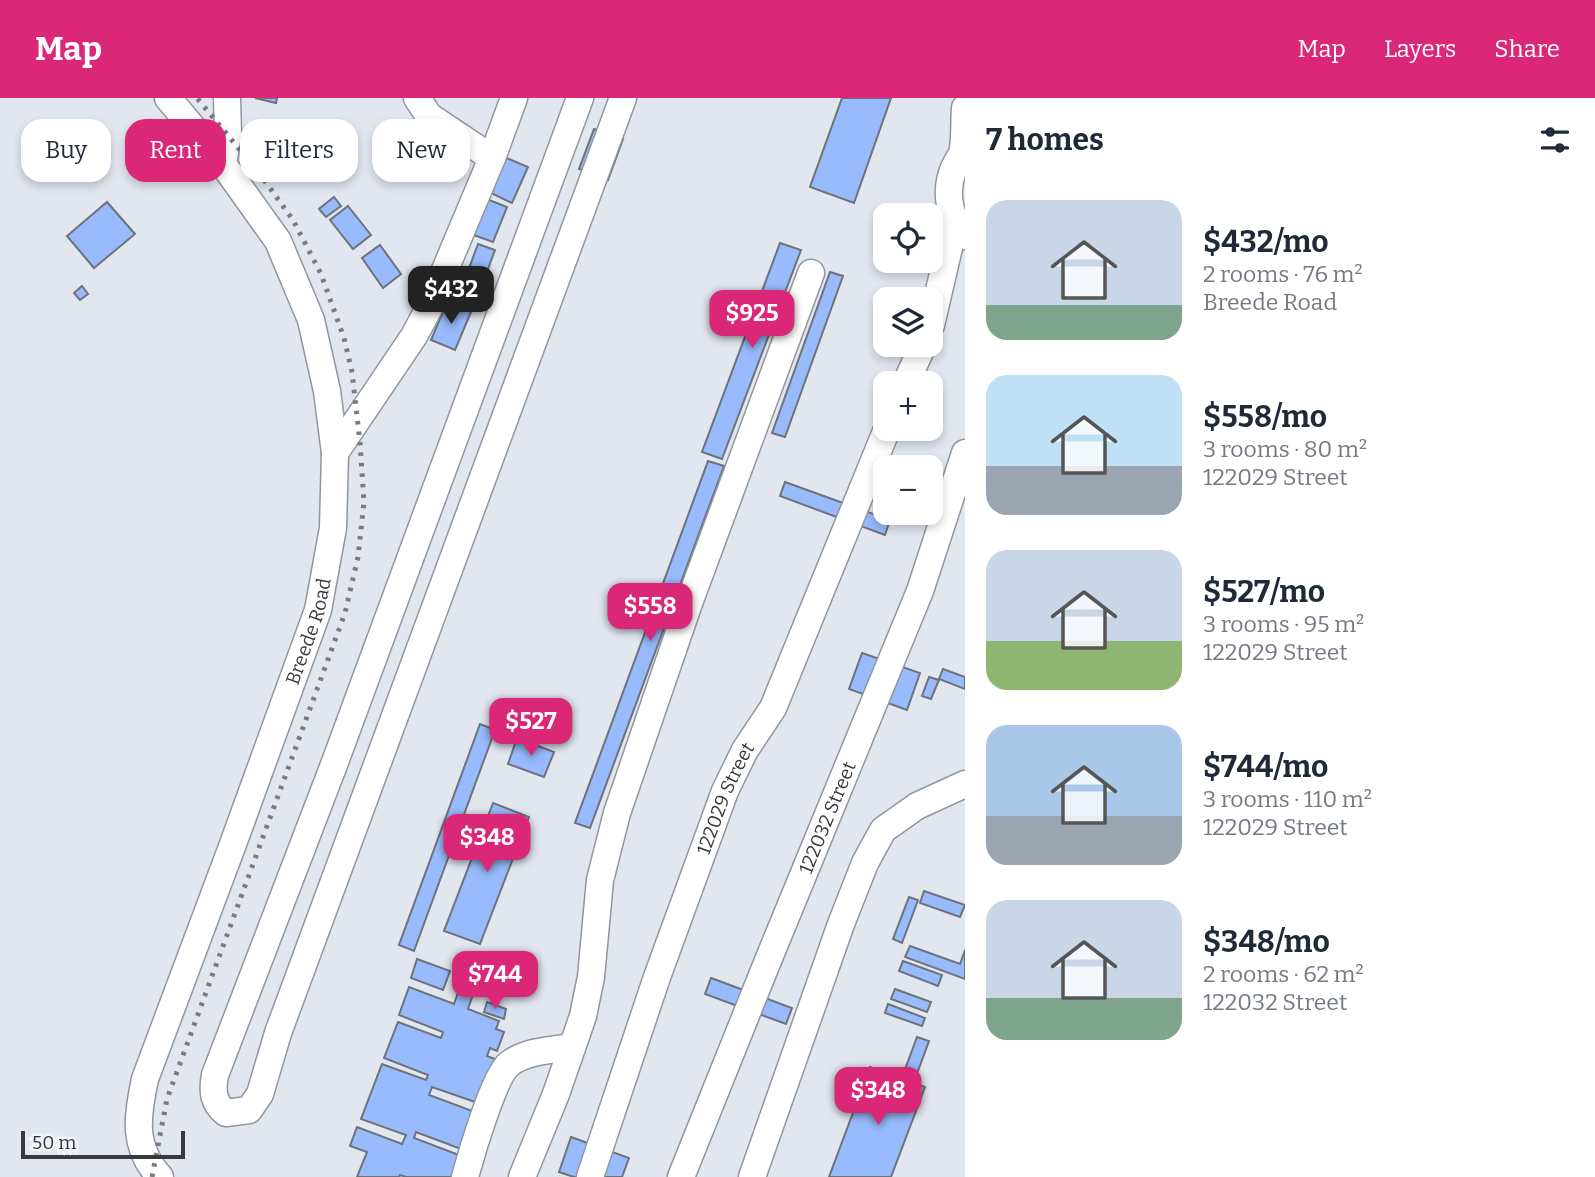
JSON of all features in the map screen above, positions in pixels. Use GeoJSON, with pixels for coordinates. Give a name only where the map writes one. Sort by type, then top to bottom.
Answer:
{"type":"FeatureCollection","features":[{"type":"Feature","properties":{"kind":"street","name":"Breede Road"},"geometry":{"type":"LineString","coordinates":[[168,98],[186,119]]}},
{"type":"Feature","properties":{"kind":"street"},"geometry":{"type":"LineString","coordinates":[[226,146],[227,98]]}},
{"type":"Feature","properties":{"kind":"street"},"geometry":{"type":"LineString","coordinates":[[417,98],[429,116],[492,158]]}},
{"type":"Feature","properties":{"kind":"street"},"geometry":{"type":"LineString","coordinates":[[335,453],[414,336],[429,308],[492,158],[514,98]]}},
{"type":"Feature","properties":{"kind":"street"},"geometry":{"type":"LineString","coordinates":[[580,98],[326,786],[215,1075],[214,1096],[218,1107],[226,1113],[249,1110],[260,1094],[278,1033],[622,98]]}},
{"type":"Feature","properties":{"kind":"street"},"geometry":{"type":"LineString","coordinates":[[942,287],[960,229],[950,208],[949,186],[954,165],[964,152],[965,108]]}},
{"type":"Feature","properties":{"kind":"street","name":"Breede Road"},"geometry":{"type":"LineString","coordinates":[[160,1177],[144,1155],[138,1131],[139,1106],[145,1079],[318,610],[333,528],[335,453],[327,391],[311,320],[278,240],[226,168]]}},
{"type":"Feature","properties":{"kind":"street"},"geometry":{"type":"LineString","coordinates":[[522,1177],[556,1094],[583,1016],[591,977],[600,880],[617,813],[688,606],[811,273]]}},
{"type":"Feature","properties":{"kind":"street","name":"122029 Street"},"geometry":{"type":"LineString","coordinates":[[590,1177],[657,976],[725,790],[745,750],[773,708],[882,441]]}},
{"type":"Feature","properties":{"kind":"street","name":"122032 Street"},"geometry":{"type":"LineString","coordinates":[[681,1177],[920,591],[965,453]]}},
{"type":"Feature","properties":{"kind":"street"},"geometry":{"type":"LineString","coordinates":[[752,1177],[865,863],[883,830],[917,806],[965,784]]}},
{"type":"Feature","properties":{"kind":"street"},"geometry":{"type":"LineString","coordinates":[[465,1177],[496,1084],[506,1066],[519,1058],[542,1051],[572,1047]]}},
{"type":"Feature","properties":{"kind":"building"},"geometry":{"type":"Polygon","coordinates":[[[255,98],[277,98],[276,103],[255,98]]]}},
{"type":"Feature","properties":{"kind":"building"},"geometry":{"type":"Polygon","coordinates":[[[842,98],[891,98],[854,203],[810,187],[842,98]]]}},
{"type":"Feature","properties":{"kind":"building"},"geometry":{"type":"Polygon","coordinates":[[[594,129],[623,139],[608,180],[579,169],[594,129]]]}},
{"type":"Feature","properties":{"kind":"building"},"geometry":{"type":"Polygon","coordinates":[[[504,157],[528,167],[512,203],[489,192],[504,157]]]}},
{"type":"Feature","properties":{"kind":"building"},"geometry":{"type":"Polygon","coordinates":[[[479,196],[507,207],[493,242],[465,232],[479,196]]]}},
{"type":"Feature","properties":{"kind":"building"},"geometry":{"type":"Polygon","coordinates":[[[334,197],[341,206],[326,217],[319,209],[334,197]]]}},
{"type":"Feature","properties":{"kind":"building"},"geometry":{"type":"Polygon","coordinates":[[[107,202],[135,234],[94,268],[67,236],[107,202]]]}},
{"type":"Feature","properties":{"kind":"building"},"geometry":{"type":"Polygon","coordinates":[[[348,206],[371,235],[353,249],[330,220],[348,206]]]}},
{"type":"Feature","properties":{"kind":"building"},"geometry":{"type":"Polygon","coordinates":[[[780,243],[801,250],[722,459],[702,452],[780,243]]]}},
{"type":"Feature","properties":{"kind":"building"},"geometry":{"type":"Polygon","coordinates":[[[478,244],[495,250],[482,285],[465,279],[478,244]]]}},
{"type":"Feature","properties":{"kind":"building"},"geometry":{"type":"Polygon","coordinates":[[[380,245],[401,274],[383,288],[362,258],[380,245]]]}},
{"type":"Feature","properties":{"kind":"building"},"geometry":{"type":"Polygon","coordinates":[[[830,272],[843,276],[785,437],[772,433],[830,272]]]}},
{"type":"Feature","properties":{"kind":"building"},"geometry":{"type":"Polygon","coordinates":[[[82,286],[88,294],[80,300],[74,293],[82,286]]]}},
{"type":"Feature","properties":{"kind":"building"},"geometry":{"type":"Polygon","coordinates":[[[447,302],[471,312],[455,350],[431,340],[447,302]]]}},
{"type":"Feature","properties":{"kind":"building"},"geometry":{"type":"Polygon","coordinates":[[[708,461],[724,466],[590,828],[575,823],[708,461]]]}},
{"type":"Feature","properties":{"kind":"building"},"geometry":{"type":"Polygon","coordinates":[[[785,482],[873,514],[873,525],[888,525],[885,535],[780,496],[785,482]]]}},
{"type":"Feature","properties":{"kind":"building"},"geometry":{"type":"Polygon","coordinates":[[[862,653],[920,673],[907,710],[849,689],[862,653]]]}},
{"type":"Feature","properties":{"kind":"building"},"geometry":{"type":"Polygon","coordinates":[[[943,669],[965,677],[965,689],[939,679],[943,669]]]}},
{"type":"Feature","properties":{"kind":"building"},"geometry":{"type":"Polygon","coordinates":[[[929,677],[939,680],[931,699],[922,696],[929,677]]]}},
{"type":"Feature","properties":{"kind":"building"},"geometry":{"type":"Polygon","coordinates":[[[480,724],[495,730],[414,951],[399,945],[480,724]]]}},
{"type":"Feature","properties":{"kind":"building"},"geometry":{"type":"Polygon","coordinates":[[[517,738],[554,752],[544,777],[508,764],[517,738]]]}},
{"type":"Feature","properties":{"kind":"building"},"geometry":{"type":"Polygon","coordinates":[[[493,803],[529,817],[480,944],[444,931],[493,803]]]}},
{"type":"Feature","properties":{"kind":"building"},"geometry":{"type":"Polygon","coordinates":[[[924,891],[965,905],[960,917],[920,903],[924,891]]]}},
{"type":"Feature","properties":{"kind":"building"},"geometry":{"type":"Polygon","coordinates":[[[909,897],[918,900],[902,943],[893,939],[909,897]]]}},
{"type":"Feature","properties":{"kind":"building"},"geometry":{"type":"Polygon","coordinates":[[[910,946],[960,964],[965,950],[965,979],[905,957],[910,946]]]}},
{"type":"Feature","properties":{"kind":"building"},"geometry":{"type":"Polygon","coordinates":[[[417,959],[450,971],[443,990],[411,978],[417,959]]]}},
{"type":"Feature","properties":{"kind":"building"},"geometry":{"type":"Polygon","coordinates":[[[903,961],[942,975],[938,986],[899,971],[903,961]]]}},
{"type":"Feature","properties":{"kind":"building"},"geometry":{"type":"Polygon","coordinates":[[[463,978],[477,983],[468,1009],[499,1021],[496,1029],[504,1032],[497,1051],[490,1048],[487,1056],[495,1059],[478,1103],[432,1087],[429,1095],[475,1112],[461,1149],[416,1132],[414,1138],[459,1155],[451,1177],[357,1177],[367,1152],[350,1146],[357,1127],[402,1144],[406,1135],[361,1119],[382,1064],[426,1080],[428,1075],[384,1058],[398,1022],[441,1038],[443,1032],[399,1015],[409,987],[454,1004],[463,978]]]}},
{"type":"Feature","properties":{"kind":"building"},"geometry":{"type":"Polygon","coordinates":[[[711,978],[792,1008],[786,1024],[705,994],[711,978]]]}},
{"type":"Feature","properties":{"kind":"building"},"geometry":{"type":"Polygon","coordinates":[[[895,989],[931,1002],[927,1012],[891,999],[895,989]]]}},
{"type":"Feature","properties":{"kind":"building"},"geometry":{"type":"Polygon","coordinates":[[[487,1002],[506,1009],[504,1019],[484,1012],[487,1002]]]}},
{"type":"Feature","properties":{"kind":"building"},"geometry":{"type":"Polygon","coordinates":[[[888,1004],[925,1018],[922,1026],[885,1013],[888,1004]]]}},
{"type":"Feature","properties":{"kind":"building"},"geometry":{"type":"Polygon","coordinates":[[[917,1037],[929,1041],[915,1079],[903,1075],[917,1037]]]}},
{"type":"Feature","properties":{"kind":"building"},"geometry":{"type":"Polygon","coordinates":[[[870,1067],[925,1087],[891,1177],[829,1177],[870,1067]]]}},
{"type":"Feature","properties":{"kind":"building"},"geometry":{"type":"Polygon","coordinates":[[[571,1137],[629,1158],[622,1177],[574,1177],[559,1172],[571,1137]]]}},
{"type":"Feature","properties":{"kind":"railway"},"geometry":{"type":"LineString","coordinates":[[152,1177],[167,1099],[345,613],[358,557],[364,502],[352,372],[344,338],[321,274],[293,220],[259,173],[197,98]]}}]}
